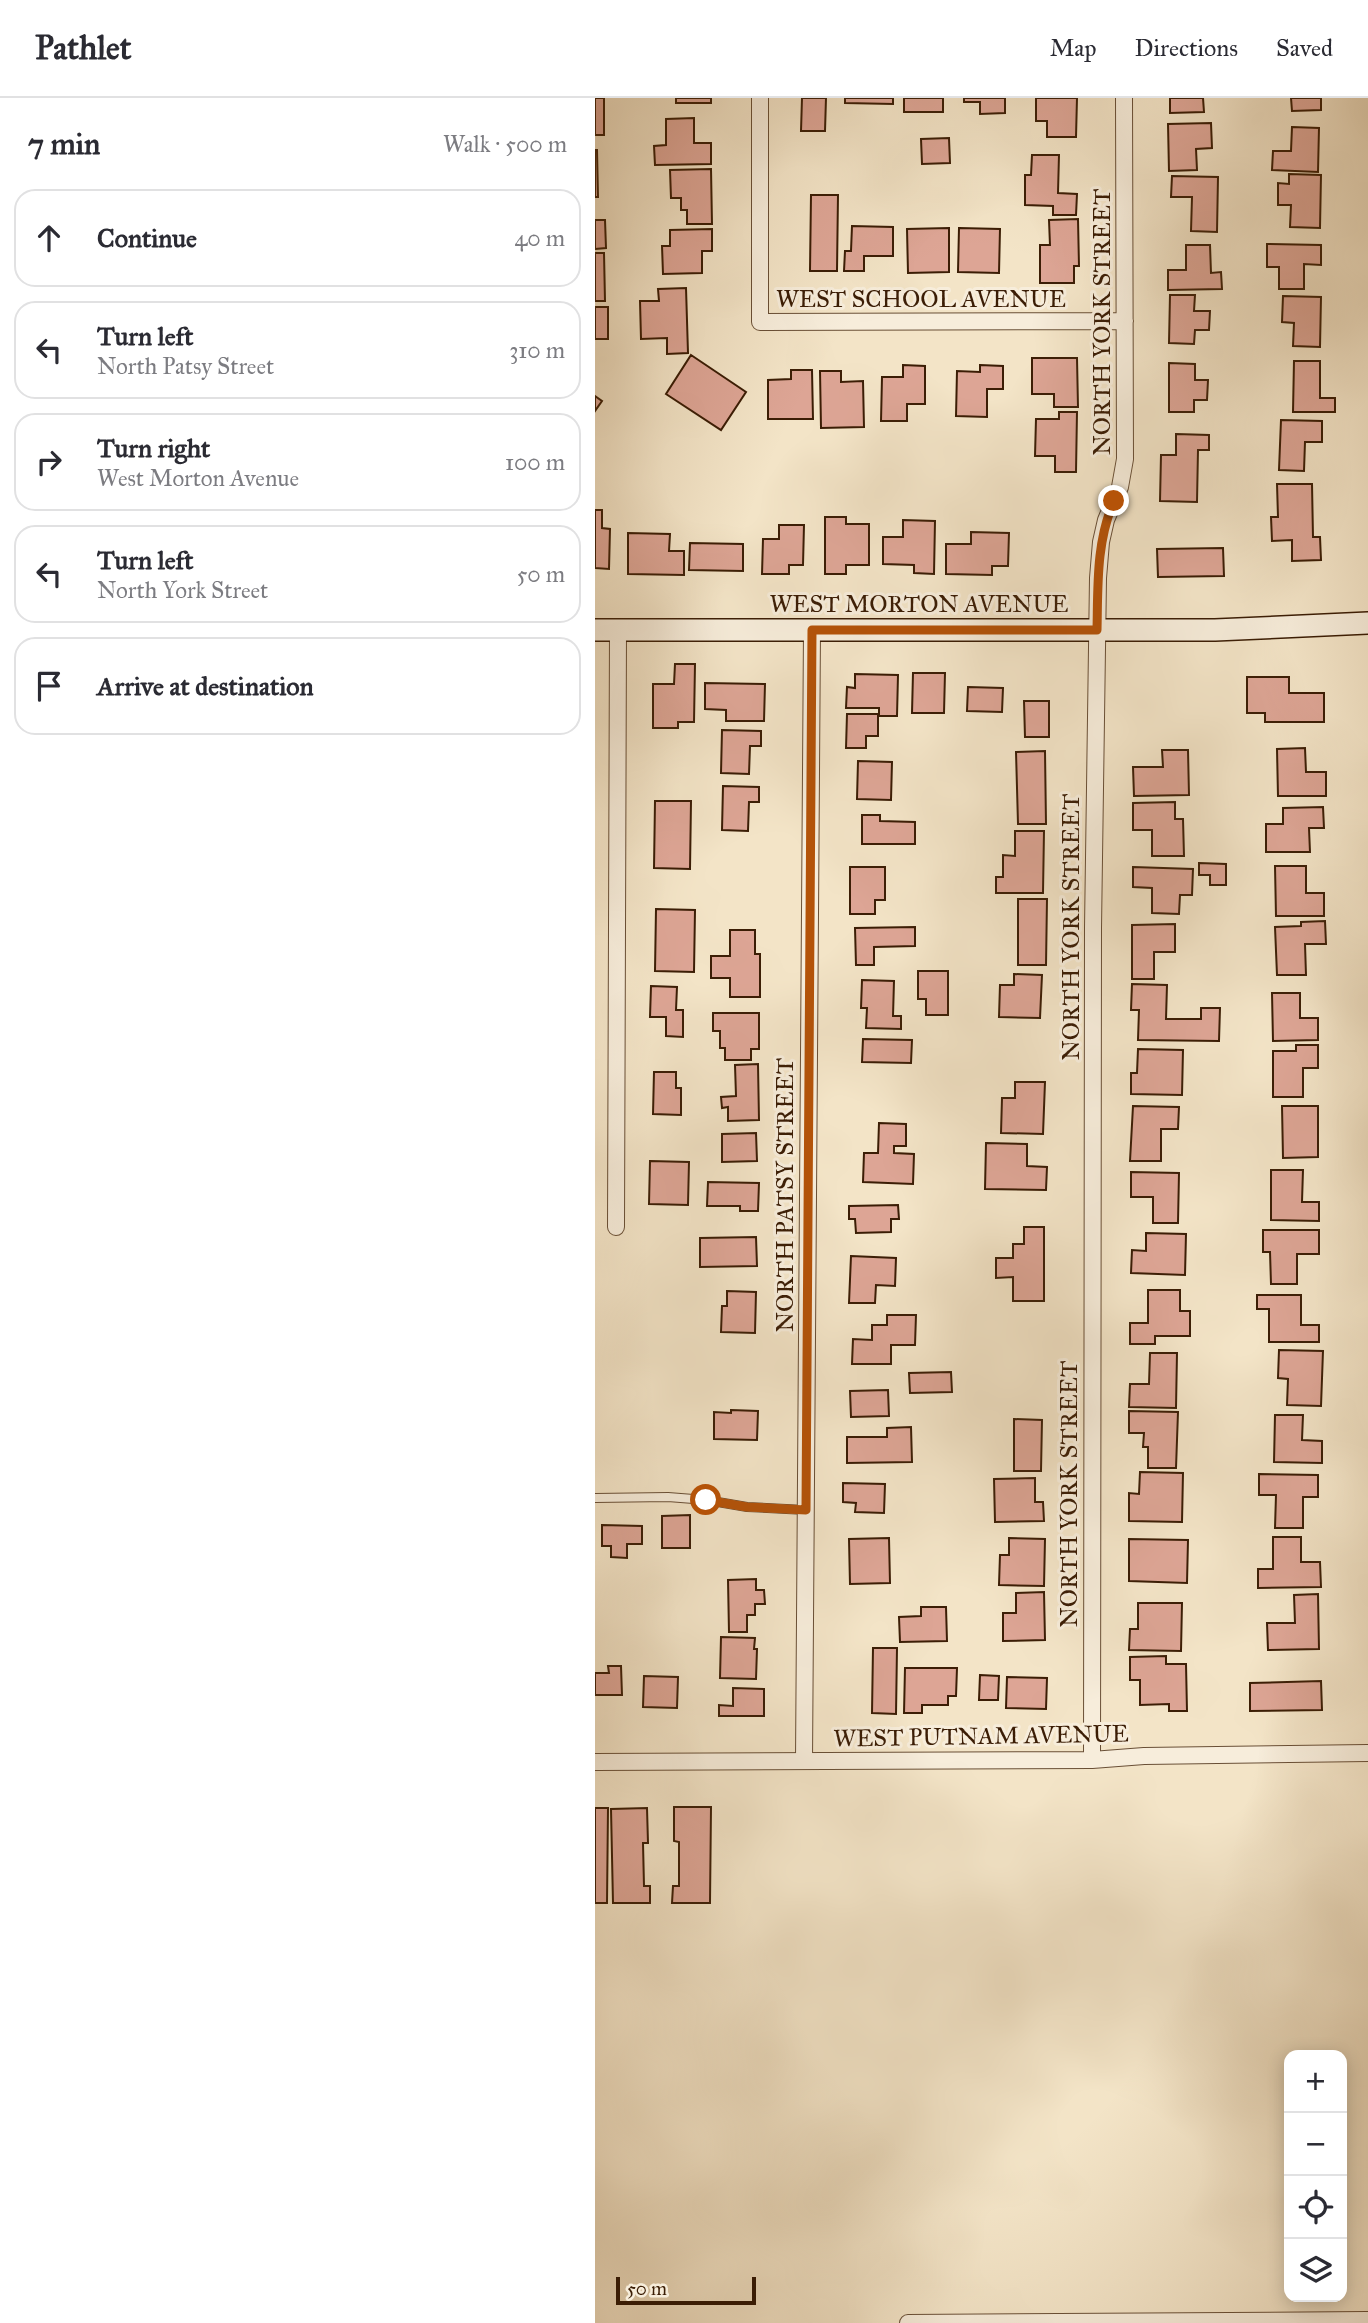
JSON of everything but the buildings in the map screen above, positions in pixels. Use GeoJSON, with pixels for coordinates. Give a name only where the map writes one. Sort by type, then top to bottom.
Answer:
{"type":"FeatureCollection","features":[{"type":"Feature","properties":{"kind":"main road","name":"WEST MORTON AVENUE"},"geometry":{"type":"LineString","coordinates":[[595,630],[1243,629],[1368,623]]}},
{"type":"Feature","properties":{"kind":"street","name":"WEST SCHOOL AVENUE"},"geometry":{"type":"LineString","coordinates":[[760,98],[760,322],[1125,321]]}},
{"type":"Feature","properties":{"kind":"street","name":"NORTH YORK STREET"},"geometry":{"type":"LineString","coordinates":[[1092,1760],[1093,928],[1097,630],[1101,541],[1106,520],[1120,486],[1125,458],[1124,98]]}},
{"type":"Feature","properties":{"kind":"street"},"geometry":{"type":"LineString","coordinates":[[617,1227],[618,630]]}},
{"type":"Feature","properties":{"kind":"street","name":"NORTH PATSY STREET"},"geometry":{"type":"LineString","coordinates":[[804,1761],[812,630]]}},
{"type":"Feature","properties":{"kind":"street","name":"WEST PUTNAM AVENUE"},"geometry":{"type":"LineString","coordinates":[[595,1762],[1092,1760],[1144,1756],[1368,1753]]}},
{"type":"Feature","properties":{"kind":"street"},"geometry":{"type":"LineString","coordinates":[[908,2323],[1368,2320]]}},
{"type":"Feature","properties":{"kind":"lane"},"geometry":{"type":"LineString","coordinates":[[595,1498],[668,1497],[747,1507],[806,1510]]}},
{"type":"Feature","properties":{"kind":"route"},"geometry":{"type":"LineString","coordinates":[[706,1500],[747,1507],[806,1510],[812,630],[1097,630],[1101,541],[1114,501]]}}]}
